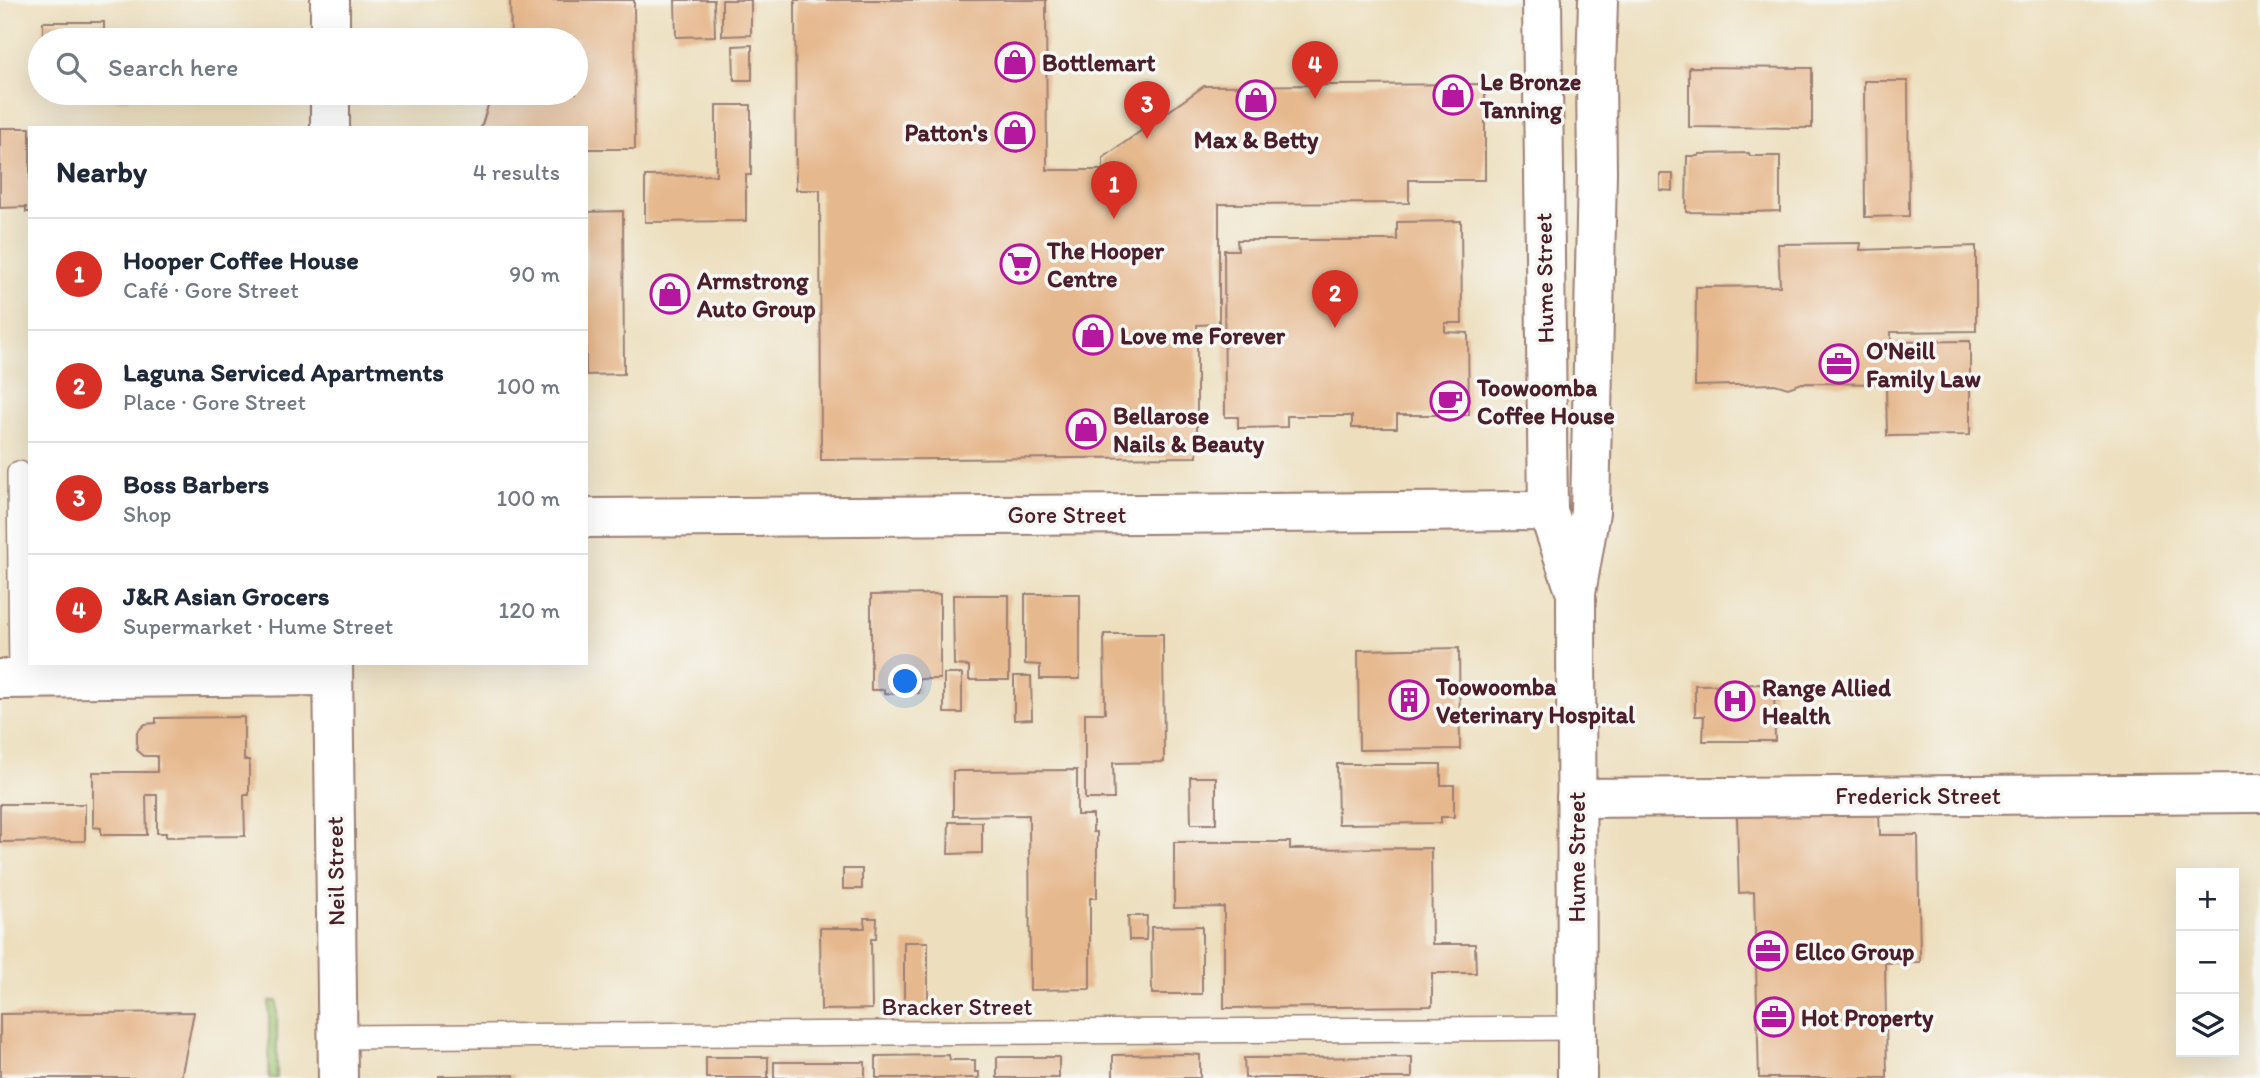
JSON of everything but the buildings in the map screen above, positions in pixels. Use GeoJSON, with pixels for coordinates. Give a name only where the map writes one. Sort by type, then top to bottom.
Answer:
{"type":"FeatureCollection","features":[{"type":"Feature","properties":{"kind":"main road"},"geometry":{"type":"LineString","coordinates":[[330,0],[330,28]]}},
{"type":"Feature","properties":{"kind":"main road","name":"Hume Street"},"geometry":{"type":"LineString","coordinates":[[1542,0],[1548,511],[1576,593]]}},
{"type":"Feature","properties":{"kind":"main road","name":"Hume Street"},"geometry":{"type":"LineString","coordinates":[[1577,1078],[1576,593],[1590,512],[1598,0]]}},
{"type":"Feature","properties":{"kind":"main road"},"geometry":{"type":"LineString","coordinates":[[330,105],[330,126]]}},
{"type":"Feature","properties":{"kind":"main road","name":"Gore Street"},"geometry":{"type":"LineString","coordinates":[[588,518],[1548,511]]}},
{"type":"Feature","properties":{"kind":"main road"},"geometry":{"type":"LineString","coordinates":[[10,679],[333,670]]}},
{"type":"Feature","properties":{"kind":"main road","name":"Neil Street"},"geometry":{"type":"LineString","coordinates":[[333,670],[338,1078]]}},
{"type":"Feature","properties":{"kind":"main road","name":"Frederick Street"},"geometry":{"type":"LineString","coordinates":[[1576,797],[2260,793]]}},
{"type":"Feature","properties":{"kind":"lane"},"geometry":{"type":"LineString","coordinates":[[10,679],[19,473]]}},
{"type":"Feature","properties":{"kind":"lane","name":"Bracker Street"},"geometry":{"type":"LineString","coordinates":[[337,1037],[1577,1028]]}},
{"type":"Feature","properties":{"kind":"green space"},"geometry":{"type":"Polygon","coordinates":[[[269,1001],[277,1001],[277,1078],[269,1078],[269,1001]]]}},
{"type":"Feature","properties":{"kind":"place","name":"Bottlemart"},"geometry":{"type":"Point","coordinates":[1015,62]}},
{"type":"Feature","properties":{"kind":"place","name":"Le Bronze Tanning"},"geometry":{"type":"Point","coordinates":[1453,95]}},
{"type":"Feature","properties":{"kind":"place","name":"J&R Asian Grocers"},"geometry":{"type":"Point","coordinates":[1315,99]}},
{"type":"Feature","properties":{"kind":"place","name":"Max & Betty"},"geometry":{"type":"Point","coordinates":[1256,100]}},
{"type":"Feature","properties":{"kind":"place","name":"Patton's"},"geometry":{"type":"Point","coordinates":[1015,132]}},
{"type":"Feature","properties":{"kind":"place","name":"Boss Barbers"},"geometry":{"type":"Point","coordinates":[1147,139]}},
{"type":"Feature","properties":{"kind":"place","name":"Hooper Coffee House"},"geometry":{"type":"Point","coordinates":[1114,219]}},
{"type":"Feature","properties":{"kind":"place","name":"The Hooper Centre"},"geometry":{"type":"Point","coordinates":[1020,264]}},
{"type":"Feature","properties":{"kind":"place","name":"Armstrong Auto Group"},"geometry":{"type":"Point","coordinates":[670,294]}},
{"type":"Feature","properties":{"kind":"place","name":"Laguna Serviced Apartments"},"geometry":{"type":"Point","coordinates":[1335,328]}},
{"type":"Feature","properties":{"kind":"place","name":"Love me Forever"},"geometry":{"type":"Point","coordinates":[1093,335]}},
{"type":"Feature","properties":{"kind":"place","name":"O'Neill Family Law"},"geometry":{"type":"Point","coordinates":[1839,364]}},
{"type":"Feature","properties":{"kind":"place","name":"Toowoomba Coffee House"},"geometry":{"type":"Point","coordinates":[1450,401]}},
{"type":"Feature","properties":{"kind":"place","name":"Bellarose Nails & Beauty"},"geometry":{"type":"Point","coordinates":[1086,429]}},
{"type":"Feature","properties":{"kind":"place","name":"Toowoomba Veterinary Hospital"},"geometry":{"type":"Point","coordinates":[1409,700]}},
{"type":"Feature","properties":{"kind":"place","name":"Range Allied Health"},"geometry":{"type":"Point","coordinates":[1735,701]}},
{"type":"Feature","properties":{"kind":"place","name":"Ellco Group"},"geometry":{"type":"Point","coordinates":[1768,951]}},
{"type":"Feature","properties":{"kind":"place","name":"Hot Property"},"geometry":{"type":"Point","coordinates":[1774,1017]}}]}
